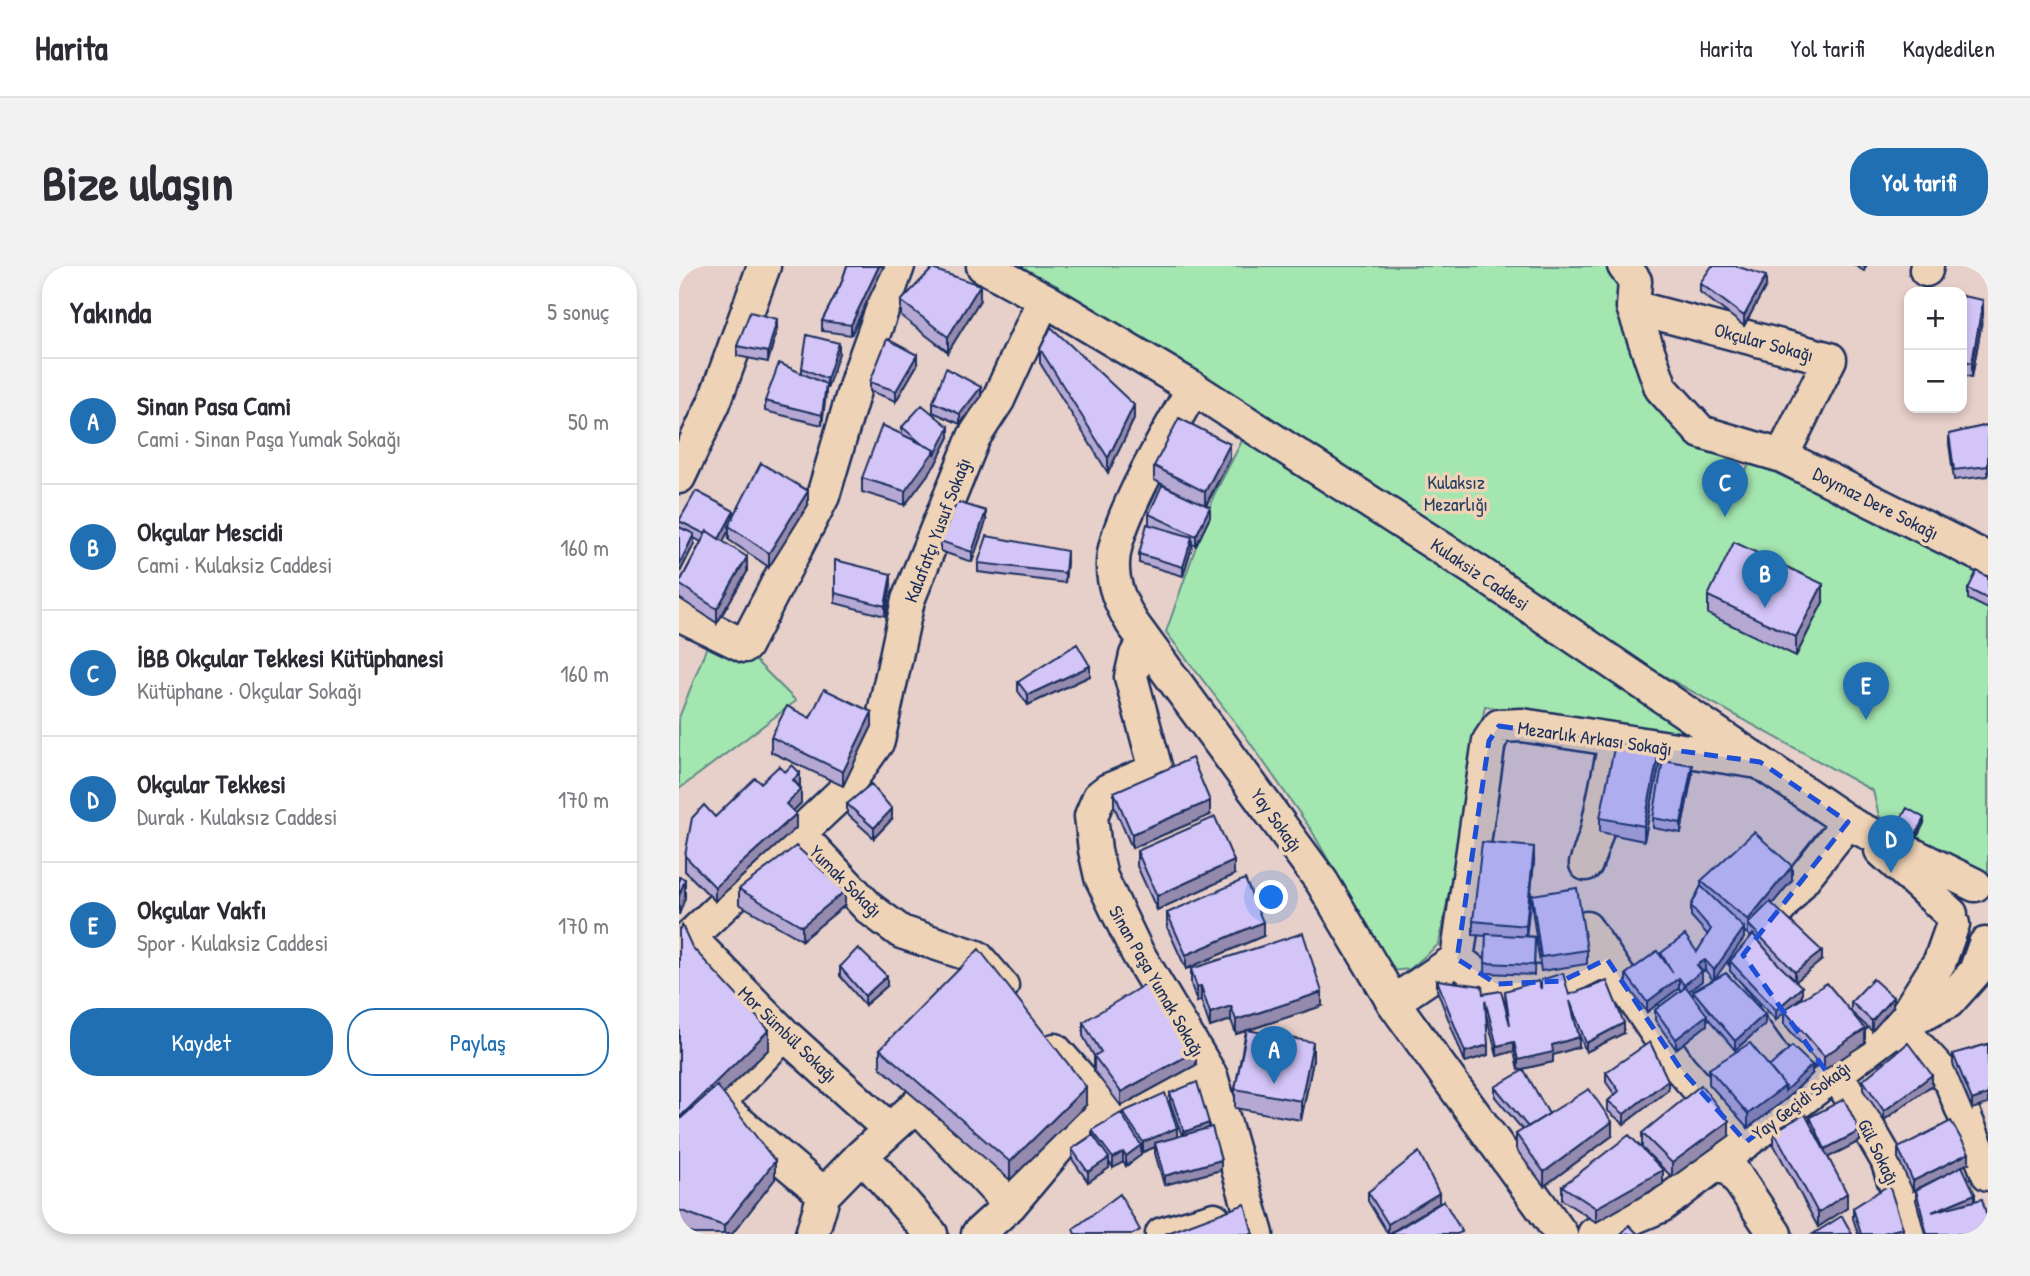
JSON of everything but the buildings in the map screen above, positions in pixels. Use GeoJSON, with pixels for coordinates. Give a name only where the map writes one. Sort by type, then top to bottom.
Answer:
{"type":"FeatureCollection","features":[{"type":"Feature","properties":{"kind":"street"},"geometry":{"type":"LineString","coordinates":[[679,477],[714,403],[764,266]]}},
{"type":"Feature","properties":{"kind":"street"},"geometry":{"type":"LineString","coordinates":[[679,614],[745,646],[823,496],[858,377],[898,266]]}},
{"type":"Feature","properties":{"kind":"street","name":"Kulaksiz Caddesi"},"geometry":{"type":"LineString","coordinates":[[982,266],[1044,299],[1193,388],[1480,573],[1851,824],[1982,886]]}},
{"type":"Feature","properties":{"kind":"street","name":"Doymaz Dere Sokağı"},"geometry":{"type":"LineString","coordinates":[[1624,266],[1635,281],[1633,307],[1661,388],[1700,432],[1782,456],[1979,555]]}},
{"type":"Feature","properties":{"kind":"street","name":"Kalafatçı Yusuf Sokağı"},"geometry":{"type":"LineString","coordinates":[[684,942],[841,794],[879,741],[912,590],[974,437],[998,400],[1044,299]]}},
{"type":"Feature","properties":{"kind":"street","name":"Okçular Sokağı"},"geometry":{"type":"LineString","coordinates":[[1633,307],[1830,359],[1782,456]]}},
{"type":"Feature","properties":{"kind":"street","name":"Yay Sokağı"},"geometry":{"type":"LineString","coordinates":[[1193,388],[1120,527],[1115,546],[1115,583],[1121,603],[1146,642],[1322,881],[1394,1002],[1561,1234]]}},
{"type":"Feature","properties":{"kind":"street","name":"Sinan Paşa Yumak Sokağı"},"geometry":{"type":"LineString","coordinates":[[1146,642],[1136,655],[1131,677],[1156,770],[1108,790],[1099,797],[1091,816],[1095,850],[1101,877],[1137,952],[1211,1076],[1254,1221]]}},
{"type":"Feature","properties":{"kind":"street","name":"Mezarlık Arkası Sokağı"},"geometry":{"type":"LineString","coordinates":[[1457,959],[1489,741],[1499,726],[1522,725],[1760,762]]}},
{"type":"Feature","properties":{"kind":"street"},"geometry":{"type":"LineString","coordinates":[[1586,864],[1597,831],[1615,741]]}},
{"type":"Feature","properties":{"kind":"street"},"geometry":{"type":"LineString","coordinates":[[1851,824],[1952,919],[1966,940],[1986,943]]}},
{"type":"Feature","properties":{"kind":"street","name":"Gül Sokağı"},"geometry":{"type":"LineString","coordinates":[[1851,824],[1743,955],[1834,1076],[1887,1160],[1912,1234]]}},
{"type":"Feature","properties":{"kind":"street","name":"Yumak Sokağı"},"geometry":{"type":"LineString","coordinates":[[799,834],[870,909],[901,932],[977,957],[1110,1112]]}},
{"type":"Feature","properties":{"kind":"street"},"geometry":{"type":"LineString","coordinates":[[1982,886],[1958,896],[1940,961],[1899,1026],[1951,1082],[1988,1174]]}},
{"type":"Feature","properties":{"kind":"street"},"geometry":{"type":"LineString","coordinates":[[1586,928],[1735,1150],[1775,1234]]}},
{"type":"Feature","properties":{"kind":"street","name":"Mor Sümbül Sokağı"},"geometry":{"type":"LineString","coordinates":[[684,942],[889,1129]]}},
{"type":"Feature","properties":{"kind":"street","name":"Yay Geçidi Sokağı"},"geometry":{"type":"LineString","coordinates":[[1594,1234],[1635,1227],[1899,1026],[1948,1002],[1975,972],[1986,943]]}},
{"type":"Feature","properties":{"kind":"street"},"geometry":{"type":"LineString","coordinates":[[1394,1002],[1457,959],[1478,976],[1497,984],[1562,981],[1607,959]]}},
{"type":"Feature","properties":{"kind":"street"},"geometry":{"type":"LineString","coordinates":[[784,1034],[717,1104],[824,1194]]}},
{"type":"Feature","properties":{"kind":"street"},"geometry":{"type":"LineString","coordinates":[[978,1234],[1010,1205],[1062,1143],[1110,1112],[1211,1076]]}},
{"type":"Feature","properties":{"kind":"street"},"geometry":{"type":"LineString","coordinates":[[812,1234],[824,1194],[917,1105],[1010,1205]]}},
{"type":"Feature","properties":{"kind":"street"},"geometry":{"type":"LineString","coordinates":[[862,1155],[931,1234]]}},
{"type":"Feature","properties":{"kind":"street"},"geometry":{"type":"LineString","coordinates":[[1162,1234],[1254,1221]]}},
{"type":"Feature","properties":{"kind":"highlighted area"},"geometry":{"type":"Polygon","coordinates":[[[1499,726],[1760,762],[1848,822],[1743,955],[1831,1078],[1746,1142],[1680,1068],[1607,959],[1562,981],[1497,984],[1457,959],[1489,741],[1499,726]]]}},
{"type":"Feature","properties":{"kind":"green space","name":"Kulaksız Mezarlığı"},"geometry":{"type":"Polygon","coordinates":[[[1006,266],[1610,266],[1627,286],[1644,386],[1743,473],[1752,462],[1988,572],[1988,872],[1953,861],[1879,816],[1873,791],[1615,649],[1715,750],[1485,706],[1439,944],[1410,969],[1390,971],[1312,831],[1244,734],[1166,632],[1214,495],[1256,414],[1088,307],[1006,266]]]}},
{"type":"Feature","properties":{"kind":"green space"},"geometry":{"type":"Polygon","coordinates":[[[711,636],[746,651],[796,701],[679,789],[679,718],[711,636]]]}},
{"type":"Feature","properties":{"kind":"place","name":"İBB Okçular Tekkesi Kütüphanesi"},"geometry":{"type":"Point","coordinates":[1725,517]}},
{"type":"Feature","properties":{"kind":"place","name":"Okçular Mescidi"},"geometry":{"type":"Point","coordinates":[1765,608]}},
{"type":"Feature","properties":{"kind":"place","name":"Okçular Vakfı"},"geometry":{"type":"Point","coordinates":[1866,720]}},
{"type":"Feature","properties":{"kind":"place","name":"Okçular Tekkesi"},"geometry":{"type":"Point","coordinates":[1891,873]}},
{"type":"Feature","properties":{"kind":"place","name":"Sinan Pasa Cami"},"geometry":{"type":"Point","coordinates":[1274,1084]}}]}
